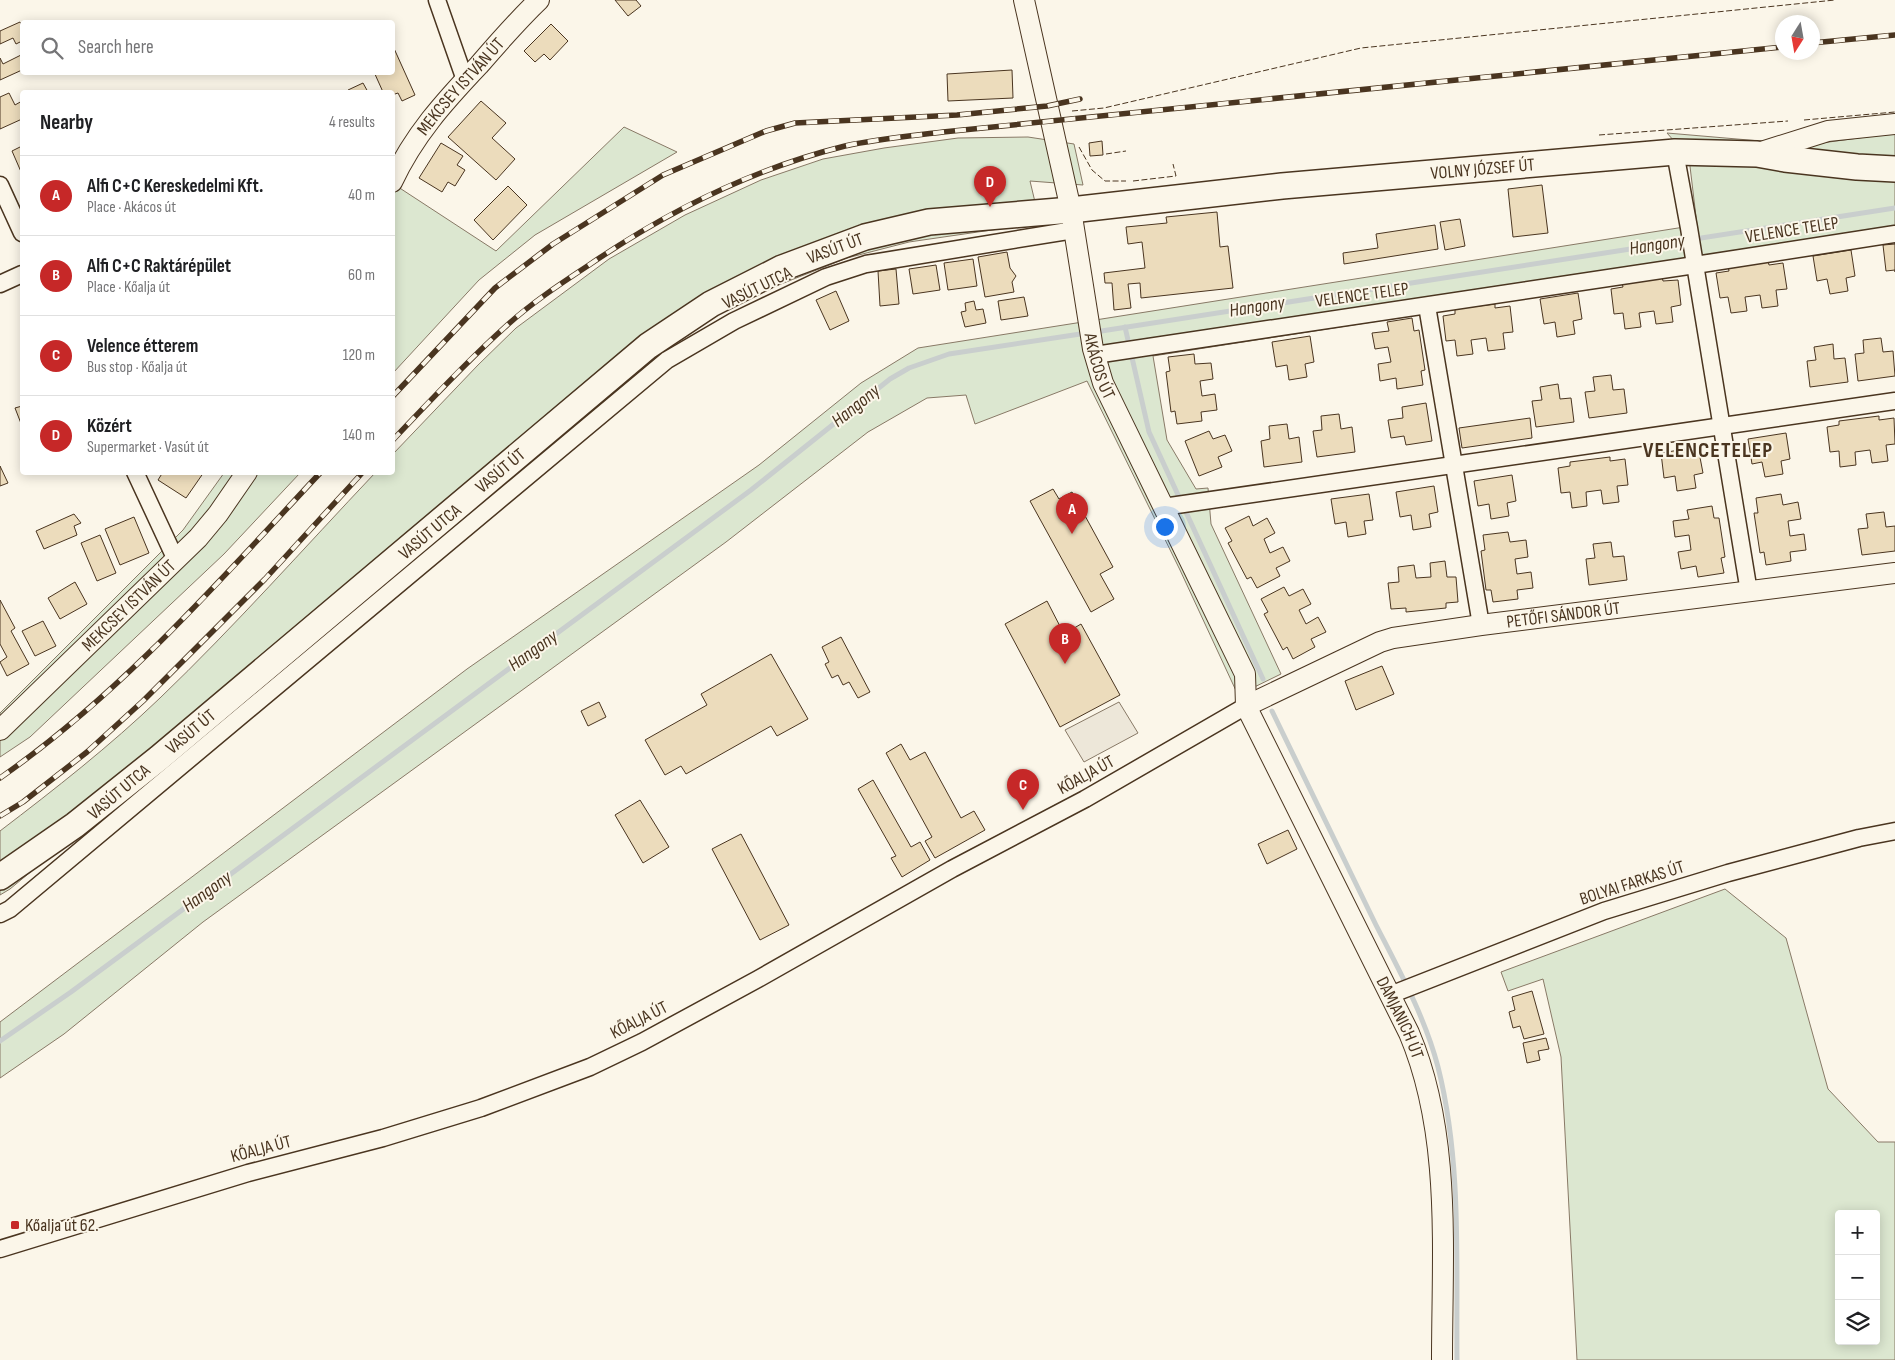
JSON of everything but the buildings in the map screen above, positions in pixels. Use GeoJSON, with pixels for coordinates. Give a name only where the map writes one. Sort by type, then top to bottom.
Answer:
{"type":"FeatureCollection","features":[{"type":"Feature","properties":{"kind":"main road","name":"VOLNY JÓZSEF ÚT"},"geometry":{"type":"LineString","coordinates":[[1072,220],[1282,186],[1675,152],[1757,154],[1848,166],[1895,169]]}},
{"type":"Feature","properties":{"kind":"main road","name":"VASÚT ÚT"},"geometry":{"type":"LineString","coordinates":[[0,877],[75,825],[159,758],[648,346],[703,309],[782,268],[865,237],[929,222],[1072,220]]}},
{"type":"Feature","properties":{"kind":"street"},"geometry":{"type":"LineString","coordinates":[[437,0],[465,80]]}},
{"type":"Feature","properties":{"kind":"street","name":"MEKCSEY ISTVÁN ÚT"},"geometry":{"type":"LineString","coordinates":[[395,176],[410,146],[423,129],[465,80],[539,0]]}},
{"type":"Feature","properties":{"kind":"street","name":"AKÁCOS ÚT"},"geometry":{"type":"LineString","coordinates":[[1024,0],[1072,220],[1094,352],[1104,383],[1175,505],[1245,674],[1246,706]]}},
{"type":"Feature","properties":{"kind":"street"},"geometry":{"type":"LineString","coordinates":[[1757,154],[1828,131],[1895,124]]}},
{"type":"Feature","properties":{"kind":"street"},"geometry":{"type":"LineString","coordinates":[[1675,152],[1749,592]]}},
{"type":"Feature","properties":{"kind":"street"},"geometry":{"type":"LineString","coordinates":[[0,185],[20,229]]}},
{"type":"Feature","properties":{"kind":"street","name":"VASÚT UTCA"},"geometry":{"type":"LineString","coordinates":[[0,914],[10,909],[666,360],[734,321],[826,277],[866,264],[1072,220]]}},
{"type":"Feature","properties":{"kind":"street","name":"VELENCE TELEP"},"geometry":{"type":"LineString","coordinates":[[1094,352],[1118,352],[1427,306],[1694,259],[1895,234]]}},
{"type":"Feature","properties":{"kind":"street"},"geometry":{"type":"LineString","coordinates":[[0,284],[20,275]]}},
{"type":"Feature","properties":{"kind":"street","name":"VELENCE TELEP"},"geometry":{"type":"LineString","coordinates":[[1427,306],[1481,625]]}},
{"type":"Feature","properties":{"kind":"street"},"geometry":{"type":"LineString","coordinates":[[1175,505],[1895,401]]}},
{"type":"Feature","properties":{"kind":"street"},"geometry":{"type":"LineString","coordinates":[[136,475],[176,560]]}},
{"type":"Feature","properties":{"kind":"street","name":"MEKCSEY ISTVÁN ÚT"},"geometry":{"type":"LineString","coordinates":[[0,730],[198,538],[246,475]]}},
{"type":"Feature","properties":{"kind":"street","name":"PETŐFI SÁNDOR ÚT"},"geometry":{"type":"LineString","coordinates":[[1246,706],[1380,642],[1393,638],[1481,625],[1895,573]]}},
{"type":"Feature","properties":{"kind":"street","name":"DAMJANICH ÚT"},"geometry":{"type":"LineString","coordinates":[[1246,706],[1395,993],[1422,1069],[1438,1146],[1442,1215],[1442,1360]]}},
{"type":"Feature","properties":{"kind":"street","name":"KŐALJA ÚT"},"geometry":{"type":"LineString","coordinates":[[0,1250],[248,1173],[382,1138],[463,1114],[590,1067],[642,1042],[758,979],[952,869],[1085,798],[1246,706]]}},
{"type":"Feature","properties":{"kind":"street","name":"BOLYAI FARKAS ÚT"},"geometry":{"type":"LineString","coordinates":[[1395,993],[1604,911],[1728,873],[1859,838],[1895,831]]}},
{"type":"Feature","properties":{"kind":"green space"},"geometry":{"type":"Polygon","coordinates":[[[624,127],[677,152],[535,235],[479,280],[395,371],[395,185],[496,251],[624,127]]]}},
{"type":"Feature","properties":{"kind":"green space"},"geometry":{"type":"Polygon","coordinates":[[[1667,133],[1807,145],[1895,133],[1895,241],[1153,356],[1167,440],[1196,489],[1208,488],[1211,524],[1281,674],[1238,695],[1180,570],[1087,381],[975,424],[966,395],[927,398],[868,432],[726,542],[203,922],[64,1034],[0,1078],[0,1022],[467,669],[759,465],[861,383],[918,348],[1697,225],[1689,158],[1667,133]]]}},
{"type":"Feature","properties":{"kind":"green space"},"geometry":{"type":"Polygon","coordinates":[[[1028,137],[1074,144],[1083,185],[1030,181],[1040,223],[909,242],[847,258],[738,301],[667,343],[10,889],[0,895],[0,831],[102,750],[160,698],[242,615],[373,475],[395,475],[395,452],[516,328],[609,259],[685,215],[761,180],[823,159],[958,138],[1028,137]]]}},
{"type":"Feature","properties":{"kind":"green space"},"geometry":{"type":"Polygon","coordinates":[[[223,475],[298,475],[224,554],[30,737],[0,757],[0,713],[183,530],[223,475]]]}},
{"type":"Feature","properties":{"kind":"green space"},"geometry":{"type":"Polygon","coordinates":[[[1725,889],[1786,938],[1828,1089],[1878,1142],[1895,1142],[1895,1360],[1577,1360],[1561,1057],[1543,979],[1508,991],[1501,972],[1725,889]]]}},
{"type":"Feature","properties":{"kind":"shaded area"},"geometry":{"type":"Polygon","coordinates":[[[1119,702],[1138,733],[1084,762],[1065,730],[1119,702]]]}},
{"type":"Feature","properties":{"kind":"waterway","name":"Hangony"},"geometry":{"type":"LineString","coordinates":[[1095,332],[1895,208]]}},
{"type":"Feature","properties":{"kind":"waterway"},"geometry":{"type":"LineString","coordinates":[[1125,327],[1149,432],[1263,679]]}},
{"type":"Feature","properties":{"kind":"waterway","name":"Hangony"},"geometry":{"type":"LineString","coordinates":[[0,1041],[71,992],[751,490],[890,379],[909,368],[949,354],[1087,333]]}},
{"type":"Feature","properties":{"kind":"waterway"},"geometry":{"type":"LineString","coordinates":[[1272,711],[1411,994],[1433,1048],[1446,1103],[1454,1176],[1457,1249],[1457,1360]]}},
{"type":"Feature","properties":{"kind":"railway"},"geometry":{"type":"LineString","coordinates":[[1820,42],[1895,35]]}},
{"type":"Feature","properties":{"kind":"railway"},"geometry":{"type":"LineString","coordinates":[[395,438],[447,383],[514,319],[567,279],[619,245],[712,194],[777,167],[845,146],[943,132],[1775,48]]}},
{"type":"Feature","properties":{"kind":"railway"},"geometry":{"type":"LineString","coordinates":[[395,394],[495,288],[553,244],[663,175],[766,131],[795,123],[957,115],[1047,106],[1080,99]]}},
{"type":"Feature","properties":{"kind":"railway"},"geometry":{"type":"LineString","coordinates":[[0,778],[45,745],[129,672],[207,594],[318,475]]}},
{"type":"Feature","properties":{"kind":"railway"},"geometry":{"type":"LineString","coordinates":[[0,816],[23,802],[87,752],[143,701],[265,579],[360,475]]}},
{"type":"Feature","properties":{"kind":"fence"},"geometry":{"type":"LineString","coordinates":[[1072,111],[1104,108],[1361,48],[1835,0]]}},
{"type":"Feature","properties":{"kind":"fence"},"geometry":{"type":"LineString","coordinates":[[1804,120],[1895,112]]}},
{"type":"Feature","properties":{"kind":"fence"},"geometry":{"type":"LineString","coordinates":[[1599,135],[1788,121]]}},
{"type":"Feature","properties":{"kind":"fence"},"geometry":{"type":"LineString","coordinates":[[1079,147],[1092,170],[1105,181],[1126,181]]}},
{"type":"Feature","properties":{"kind":"fence"},"geometry":{"type":"LineString","coordinates":[[1106,154],[1126,151]]}},
{"type":"Feature","properties":{"kind":"fence"},"geometry":{"type":"LineString","coordinates":[[1133,181],[1176,176],[1173,164]]}},
{"type":"Feature","properties":{"kind":"place","name":"Közért"},"geometry":{"type":"Point","coordinates":[990,207]}},
{"type":"Feature","properties":{"kind":"place","name":"Alfi C+C Kereskedelmi Kft."},"geometry":{"type":"Point","coordinates":[1072,534]}},
{"type":"Feature","properties":{"kind":"place","name":"Alfi C+C Raktárépület"},"geometry":{"type":"Point","coordinates":[1065,664]}},
{"type":"Feature","properties":{"kind":"place","name":"Velence étterem"},"geometry":{"type":"Point","coordinates":[1023,810]}},
{"type":"Feature","properties":{"kind":"place","name":"Kőalja út 62."},"geometry":{"type":"Point","coordinates":[15,1225]}},
{"type":"Feature","properties":{"kind":"district","name":"VELENCETELEP"},"geometry":{"type":"Point","coordinates":[1708,450]}}]}
